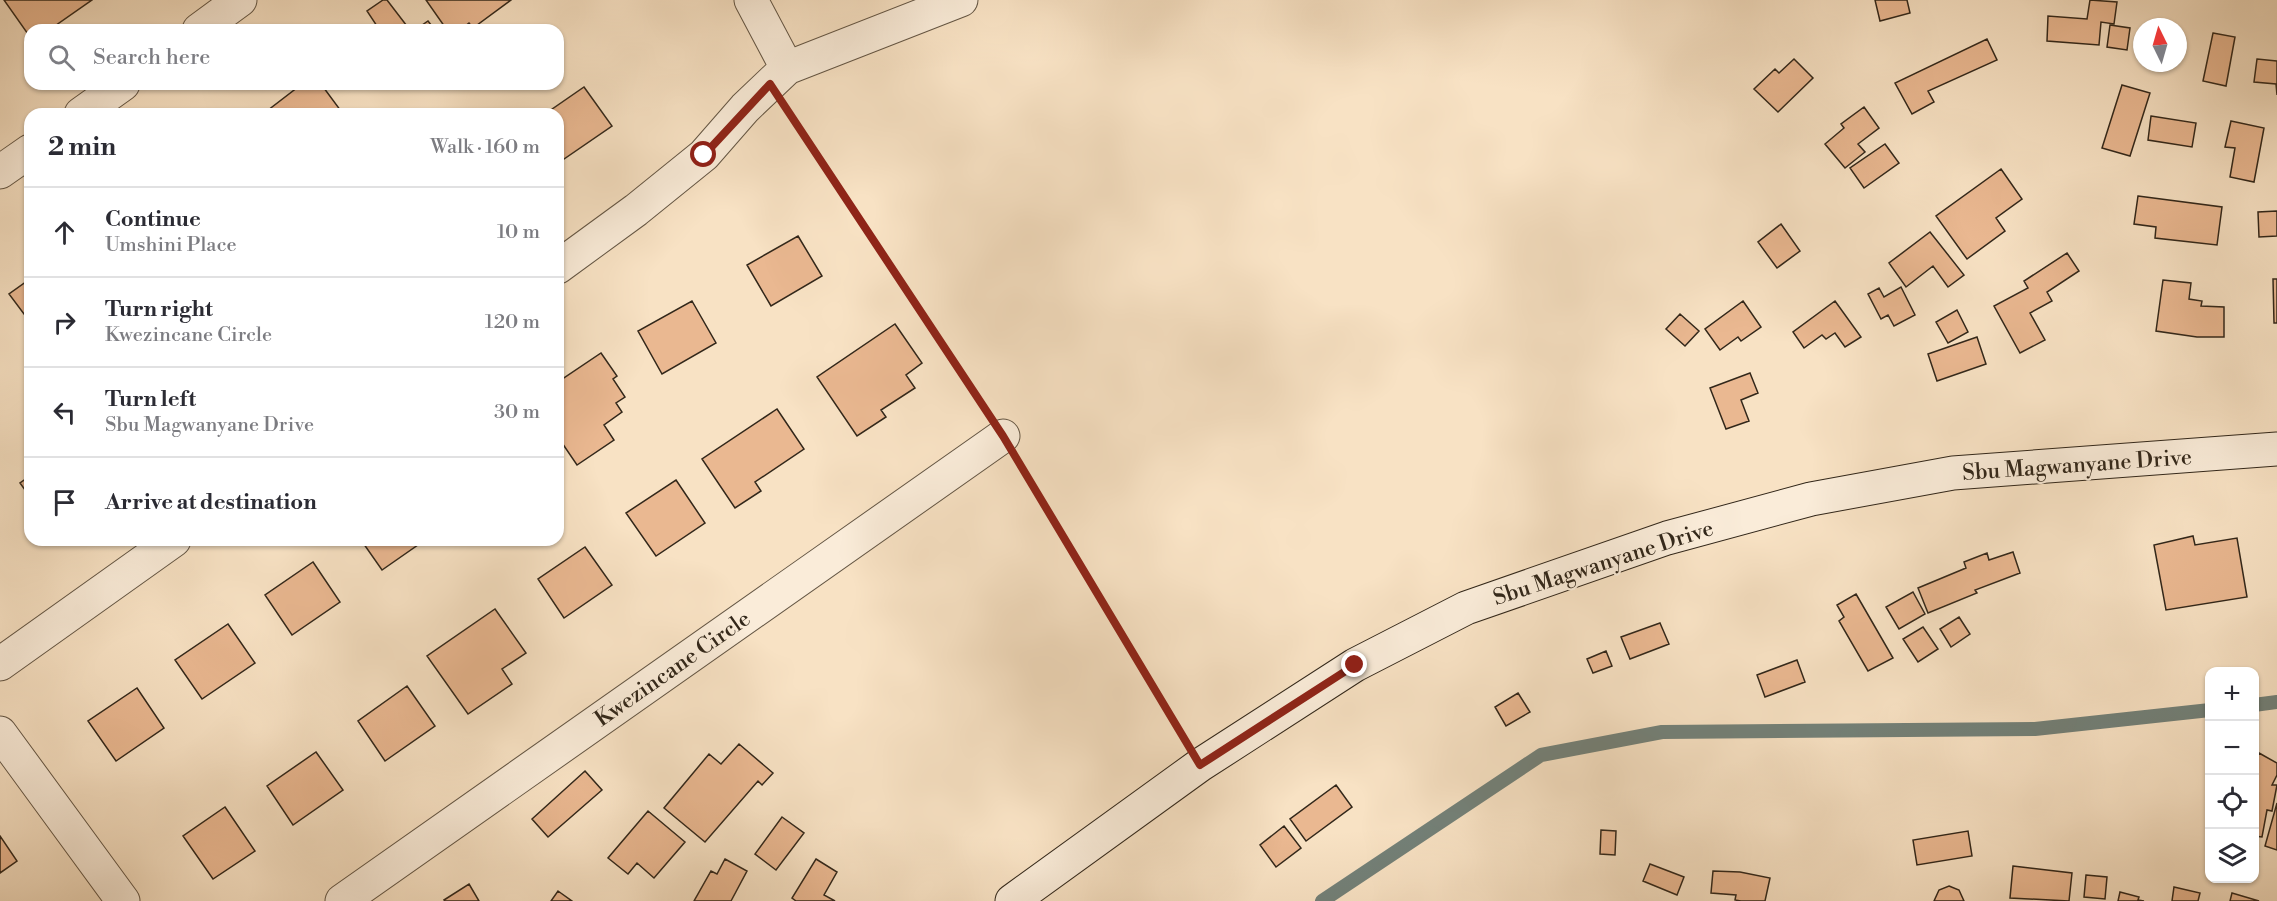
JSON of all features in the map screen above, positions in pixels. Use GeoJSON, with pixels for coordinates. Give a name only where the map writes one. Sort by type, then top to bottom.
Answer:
{"type":"FeatureCollection","features":[{"type":"Feature","properties":{"kind":"street"},"geometry":{"type":"LineString","coordinates":[[206,24],[240,0]]}},
{"type":"Feature","properties":{"kind":"street"},"geometry":{"type":"LineString","coordinates":[[751,0],[778,76]]}},
{"type":"Feature","properties":{"kind":"street"},"geometry":{"type":"LineString","coordinates":[[564,263],[636,210],[704,155],[778,76],[961,0]]}},
{"type":"Feature","properties":{"kind":"street"},"geometry":{"type":"LineString","coordinates":[[89,108],[115,90]]}},
{"type":"Feature","properties":{"kind":"street"},"geometry":{"type":"LineString","coordinates":[[0,172],[24,155]]}},
{"type":"Feature","properties":{"kind":"street","name":"Kwezincane Circle"},"geometry":{"type":"LineString","coordinates":[[342,901],[1003,436]]}},
{"type":"Feature","properties":{"kind":"street","name":"Sbu Magwanyane Drive"},"geometry":{"type":"LineString","coordinates":[[1012,901],[1200,765],[1355,665],[1466,608],[1667,538],[1811,499],[1953,473],[2277,449]]}},
{"type":"Feature","properties":{"kind":"street"},"geometry":{"type":"LineString","coordinates":[[0,664],[166,546]]}},
{"type":"Feature","properties":{"kind":"street"},"geometry":{"type":"LineString","coordinates":[[0,733],[123,901]]}},
{"type":"Feature","properties":{"kind":"path"},"geometry":{"type":"LineString","coordinates":[[778,76],[1003,436],[1200,765]]}},
{"type":"Feature","properties":{"kind":"building"},"geometry":{"type":"Polygon","coordinates":[[[4,0],[92,0],[58,24],[24,24],[24,28],[4,0]]]}},
{"type":"Feature","properties":{"kind":"building"},"geometry":{"type":"Polygon","coordinates":[[[383,0],[387,0],[405,24],[376,24],[367,11],[383,0]]]}},
{"type":"Feature","properties":{"kind":"building"},"geometry":{"type":"Polygon","coordinates":[[[426,0],[511,0],[478,24],[443,24],[426,0]]]}},
{"type":"Feature","properties":{"kind":"building"},"geometry":{"type":"Polygon","coordinates":[[[1875,0],[1907,0],[1910,13],[1880,21],[1875,0]]]}},
{"type":"Feature","properties":{"kind":"building"},"geometry":{"type":"Polygon","coordinates":[[[2090,0],[2117,2],[2114,24],[2101,22],[2099,45],[2047,41],[2048,16],[2087,19],[2090,0]]]}},
{"type":"Feature","properties":{"kind":"building"},"geometry":{"type":"Polygon","coordinates":[[[2110,25],[2130,28],[2127,50],[2107,47],[2110,25]]]}},
{"type":"Feature","properties":{"kind":"building"},"geometry":{"type":"Polygon","coordinates":[[[2213,33],[2235,37],[2226,86],[2203,81],[2213,33]]]}},
{"type":"Feature","properties":{"kind":"building"},"geometry":{"type":"Polygon","coordinates":[[[1987,39],[1997,60],[1928,91],[1934,102],[1912,114],[1895,83],[1987,39]]]}},
{"type":"Feature","properties":{"kind":"building"},"geometry":{"type":"Polygon","coordinates":[[[1794,59],[1813,78],[1778,112],[1754,89],[1775,69],[1779,73],[1794,59]]]}},
{"type":"Feature","properties":{"kind":"building"},"geometry":{"type":"Polygon","coordinates":[[[2257,59],[2277,61],[2277,95],[2276,84],[2254,82],[2257,59]]]}},
{"type":"Feature","properties":{"kind":"building"},"geometry":{"type":"Polygon","coordinates":[[[2122,85],[2150,93],[2130,156],[2102,148],[2122,85]]]}},
{"type":"Feature","properties":{"kind":"building"},"geometry":{"type":"Polygon","coordinates":[[[584,87],[612,126],[564,159],[564,108],[554,108],[584,87]]]}},
{"type":"Feature","properties":{"kind":"building"},"geometry":{"type":"Polygon","coordinates":[[[294,90],[325,90],[339,108],[271,108],[294,90]]]}},
{"type":"Feature","properties":{"kind":"building"},"geometry":{"type":"Polygon","coordinates":[[[1864,107],[1879,128],[1858,144],[1865,152],[1845,168],[1825,144],[1844,128],[1841,124],[1864,107]]]}},
{"type":"Feature","properties":{"kind":"building"},"geometry":{"type":"Polygon","coordinates":[[[2151,116],[2196,123],[2192,147],[2148,140],[2151,116]]]}},
{"type":"Feature","properties":{"kind":"building"},"geometry":{"type":"Polygon","coordinates":[[[2231,121],[2264,128],[2254,182],[2230,177],[2235,148],[2225,147],[2231,121]]]}},
{"type":"Feature","properties":{"kind":"building"},"geometry":{"type":"Polygon","coordinates":[[[1885,144],[1899,163],[1864,188],[1850,168],[1885,144]]]}},
{"type":"Feature","properties":{"kind":"building"},"geometry":{"type":"Polygon","coordinates":[[[2001,169],[2022,199],[1996,218],[2005,231],[1967,259],[1936,216],[2001,169]]]}},
{"type":"Feature","properties":{"kind":"building"},"geometry":{"type":"Polygon","coordinates":[[[2138,196],[2222,207],[2217,245],[2155,238],[2156,227],[2134,224],[2138,196]]]}},
{"type":"Feature","properties":{"kind":"building"},"geometry":{"type":"Polygon","coordinates":[[[2277,211],[2277,236],[2259,237],[2258,212],[2277,211]]]}},
{"type":"Feature","properties":{"kind":"building"},"geometry":{"type":"Polygon","coordinates":[[[1781,224],[1800,251],[1777,268],[1758,242],[1781,224]]]}},
{"type":"Feature","properties":{"kind":"building"},"geometry":{"type":"Polygon","coordinates":[[[1930,232],[1964,275],[1948,287],[1933,266],[1906,287],[1889,263],[1930,232]]]}},
{"type":"Feature","properties":{"kind":"building"},"geometry":{"type":"Polygon","coordinates":[[[798,236],[822,276],[771,306],[747,265],[798,236]]]}},
{"type":"Feature","properties":{"kind":"building"},"geometry":{"type":"Polygon","coordinates":[[[2067,253],[2079,271],[2047,292],[2052,301],[2030,313],[2045,340],[2020,353],[1994,306],[2028,288],[2024,281],[2067,253]]]}},
{"type":"Feature","properties":{"kind":"building"},"geometry":{"type":"Polygon","coordinates":[[[2273,279],[2277,279],[2277,323],[2274,323],[2273,279]]]}},
{"type":"Feature","properties":{"kind":"building"},"geometry":{"type":"Polygon","coordinates":[[[2163,280],[2191,283],[2189,299],[2202,301],[2201,306],[2224,307],[2224,337],[2197,337],[2156,331],[2163,280]]]}},
{"type":"Feature","properties":{"kind":"building"},"geometry":{"type":"Polygon","coordinates":[[[24,283],[24,314],[9,294],[24,283]]]}},
{"type":"Feature","properties":{"kind":"building"},"geometry":{"type":"Polygon","coordinates":[[[1901,287],[1915,315],[1894,326],[1888,315],[1881,319],[1868,294],[1879,288],[1884,297],[1901,287]]]}},
{"type":"Feature","properties":{"kind":"building"},"geometry":{"type":"Polygon","coordinates":[[[692,301],[716,343],[662,374],[638,331],[692,301]]]}},
{"type":"Feature","properties":{"kind":"building"},"geometry":{"type":"Polygon","coordinates":[[[1743,301],[1761,327],[1741,341],[1738,337],[1720,350],[1705,329],[1743,301]]]}},
{"type":"Feature","properties":{"kind":"building"},"geometry":{"type":"Polygon","coordinates":[[[1835,301],[1861,337],[1845,347],[1835,333],[1826,339],[1822,335],[1804,348],[1793,332],[1835,301]]]}},
{"type":"Feature","properties":{"kind":"building"},"geometry":{"type":"Polygon","coordinates":[[[1957,310],[1968,332],[1948,343],[1936,322],[1957,310]]]}},
{"type":"Feature","properties":{"kind":"building"},"geometry":{"type":"Polygon","coordinates":[[[1680,314],[1699,331],[1685,346],[1666,329],[1680,314]]]}},
{"type":"Feature","properties":{"kind":"building"},"geometry":{"type":"Polygon","coordinates":[[[895,324],[922,363],[906,375],[915,388],[881,410],[886,417],[857,436],[817,377],[895,324]]]}},
{"type":"Feature","properties":{"kind":"building"},"geometry":{"type":"Polygon","coordinates":[[[1977,337],[1986,364],[1937,381],[1928,354],[1977,337]]]}},
{"type":"Feature","properties":{"kind":"building"},"geometry":{"type":"Polygon","coordinates":[[[601,353],[617,376],[613,379],[625,397],[616,403],[622,412],[604,425],[614,440],[577,465],[564,446],[564,378],[601,353]]]}},
{"type":"Feature","properties":{"kind":"building"},"geometry":{"type":"Polygon","coordinates":[[[1750,373],[1758,393],[1741,400],[1749,421],[1726,429],[1710,388],[1750,373]]]}},
{"type":"Feature","properties":{"kind":"building"},"geometry":{"type":"Polygon","coordinates":[[[777,409],[804,449],[755,482],[761,491],[735,508],[702,459],[777,409]]]}},
{"type":"Feature","properties":{"kind":"building"},"geometry":{"type":"Polygon","coordinates":[[[676,480],[705,523],[656,556],[626,513],[676,480]]]}},
{"type":"Feature","properties":{"kind":"building"},"geometry":{"type":"Polygon","coordinates":[[[2193,536],[2195,545],[2237,538],[2247,597],[2166,610],[2154,545],[2193,536]]]}},
{"type":"Feature","properties":{"kind":"building"},"geometry":{"type":"Polygon","coordinates":[[[365,546],[416,546],[382,570],[365,546]]]}},
{"type":"Feature","properties":{"kind":"building"},"geometry":{"type":"Polygon","coordinates":[[[585,547],[612,585],[564,618],[538,579],[585,547]]]}},
{"type":"Feature","properties":{"kind":"building"},"geometry":{"type":"Polygon","coordinates":[[[2013,552],[2020,573],[1975,590],[1977,593],[1928,613],[1918,588],[1966,568],[1964,562],[1987,553],[1989,560],[2013,552]]]}},
{"type":"Feature","properties":{"kind":"building"},"geometry":{"type":"Polygon","coordinates":[[[313,562],[340,602],[292,635],[265,595],[313,562]]]}},
{"type":"Feature","properties":{"kind":"building"},"geometry":{"type":"Polygon","coordinates":[[[1913,592],[1925,614],[1899,629],[1886,607],[1913,592]]]}},
{"type":"Feature","properties":{"kind":"building"},"geometry":{"type":"Polygon","coordinates":[[[1856,594],[1893,658],[1868,671],[1839,621],[1844,617],[1837,605],[1856,594]]]}},
{"type":"Feature","properties":{"kind":"building"},"geometry":{"type":"Polygon","coordinates":[[[495,609],[526,653],[502,669],[512,684],[468,714],[427,656],[495,609]]]}},
{"type":"Feature","properties":{"kind":"building"},"geometry":{"type":"Polygon","coordinates":[[[1959,617],[1970,634],[1951,647],[1940,629],[1959,617]]]}},
{"type":"Feature","properties":{"kind":"building"},"geometry":{"type":"Polygon","coordinates":[[[1660,623],[1669,644],[1630,659],[1621,637],[1660,623]]]}},
{"type":"Feature","properties":{"kind":"building"},"geometry":{"type":"Polygon","coordinates":[[[228,624],[255,663],[202,699],[175,660],[228,624]]]}},
{"type":"Feature","properties":{"kind":"building"},"geometry":{"type":"Polygon","coordinates":[[[1923,627],[1938,649],[1918,662],[1903,639],[1923,627]]]}},
{"type":"Feature","properties":{"kind":"building"},"geometry":{"type":"Polygon","coordinates":[[[1606,651],[1612,666],[1593,673],[1587,659],[1606,651]]]}},
{"type":"Feature","properties":{"kind":"building"},"geometry":{"type":"Polygon","coordinates":[[[1797,660],[1805,682],[1765,697],[1757,675],[1797,660]]]}},
{"type":"Feature","properties":{"kind":"building"},"geometry":{"type":"Polygon","coordinates":[[[407,686],[435,726],[385,761],[358,721],[407,686]]]}},
{"type":"Feature","properties":{"kind":"building"},"geometry":{"type":"Polygon","coordinates":[[[137,688],[164,728],[116,761],[88,721],[137,688]]]}},
{"type":"Feature","properties":{"kind":"building"},"geometry":{"type":"Polygon","coordinates":[[[1518,693],[1530,712],[1506,726],[1495,707],[1518,693]]]}},
{"type":"Feature","properties":{"kind":"building"},"geometry":{"type":"Polygon","coordinates":[[[739,744],[773,773],[762,785],[758,781],[705,842],[664,808],[709,754],[721,764],[739,744]]]}},
{"type":"Feature","properties":{"kind":"building"},"geometry":{"type":"Polygon","coordinates":[[[316,752],[343,790],[293,825],[267,786],[316,752]]]}},
{"type":"Feature","properties":{"kind":"building"},"geometry":{"type":"Polygon","coordinates":[[[2259,753],[2277,763],[2277,775],[2272,785],[2277,785],[2272,811],[2267,810],[2262,837],[2259,837],[2259,753]]]}},
{"type":"Feature","properties":{"kind":"building"},"geometry":{"type":"Polygon","coordinates":[[[585,771],[602,790],[548,837],[532,819],[585,771]]]}},
{"type":"Feature","properties":{"kind":"building"},"geometry":{"type":"Polygon","coordinates":[[[1336,785],[1352,807],[1306,841],[1290,819],[1336,785]]]}},
{"type":"Feature","properties":{"kind":"building"},"geometry":{"type":"Polygon","coordinates":[[[2277,803],[2277,850],[2265,846],[2277,803]]]}},
{"type":"Feature","properties":{"kind":"building"},"geometry":{"type":"Polygon","coordinates":[[[225,807],[255,851],[213,879],[183,836],[225,807]]]}},
{"type":"Feature","properties":{"kind":"building"},"geometry":{"type":"Polygon","coordinates":[[[648,811],[685,842],[654,878],[637,863],[628,874],[608,858],[648,811]]]}},
{"type":"Feature","properties":{"kind":"building"},"geometry":{"type":"Polygon","coordinates":[[[782,817],[804,833],[776,870],[755,854],[782,817]]]}},
{"type":"Feature","properties":{"kind":"building"},"geometry":{"type":"Polygon","coordinates":[[[1284,826],[1301,848],[1276,867],[1260,845],[1284,826]]]}},
{"type":"Feature","properties":{"kind":"building"},"geometry":{"type":"Polygon","coordinates":[[[1601,830],[1616,831],[1615,855],[1600,854],[1601,830]]]}},
{"type":"Feature","properties":{"kind":"building"},"geometry":{"type":"Polygon","coordinates":[[[1968,831],[1972,856],[1917,865],[1913,840],[1968,831]]]}},
{"type":"Feature","properties":{"kind":"building"},"geometry":{"type":"Polygon","coordinates":[[[0,836],[17,861],[0,873],[0,836]]]}},
{"type":"Feature","properties":{"kind":"building"},"geometry":{"type":"Polygon","coordinates":[[[725,859],[747,871],[731,901],[694,901],[711,871],[717,874],[725,859]]]}},
{"type":"Feature","properties":{"kind":"building"},"geometry":{"type":"Polygon","coordinates":[[[816,859],[837,872],[824,895],[835,901],[796,901],[792,898],[816,859]]]}},
{"type":"Feature","properties":{"kind":"building"},"geometry":{"type":"Polygon","coordinates":[[[1650,864],[1684,877],[1677,895],[1643,881],[1650,864]]]}},
{"type":"Feature","properties":{"kind":"building"},"geometry":{"type":"Polygon","coordinates":[[[2013,866],[2072,873],[2069,901],[2010,898],[2013,866]]]}},
{"type":"Feature","properties":{"kind":"building"},"geometry":{"type":"Polygon","coordinates":[[[1713,871],[1740,872],[1770,878],[1765,901],[1741,901],[1735,900],[1736,895],[1711,893],[1713,871]]]}},
{"type":"Feature","properties":{"kind":"building"},"geometry":{"type":"Polygon","coordinates":[[[2086,875],[2107,877],[2105,899],[2084,897],[2086,875]]]}},
{"type":"Feature","properties":{"kind":"building"},"geometry":{"type":"Polygon","coordinates":[[[469,884],[479,901],[444,900],[469,884]]]}},
{"type":"Feature","properties":{"kind":"building"},"geometry":{"type":"Polygon","coordinates":[[[1949,886],[1959,890],[1964,901],[1934,901],[1939,890],[1949,886]]]}},
{"type":"Feature","properties":{"kind":"building"},"geometry":{"type":"Polygon","coordinates":[[[2174,887],[2200,893],[2198,901],[2172,901],[2174,887]]]}},
{"type":"Feature","properties":{"kind":"building"},"geometry":{"type":"Polygon","coordinates":[[[558,891],[572,901],[551,901],[558,891]]]}},
{"type":"Feature","properties":{"kind":"building"},"geometry":{"type":"Polygon","coordinates":[[[2120,892],[2139,897],[2138,900],[2144,901],[2118,901],[2120,892]]]}},
{"type":"Feature","properties":{"kind":"building"},"geometry":{"type":"Polygon","coordinates":[[[2232,893],[2259,901],[2230,901],[2232,893]]]}},
{"type":"Feature","properties":{"kind":"waterway"},"geometry":{"type":"LineString","coordinates":[[2259,704],[2277,702]]}},
{"type":"Feature","properties":{"kind":"waterway"},"geometry":{"type":"LineString","coordinates":[[1322,901],[1541,755],[1662,732],[2035,729],[2205,711]]}},
{"type":"Feature","properties":{"kind":"route"},"geometry":{"type":"LineString","coordinates":[[704,155],[745,108],[770,84],[1003,436],[1200,765],[1355,665]]}}]}
